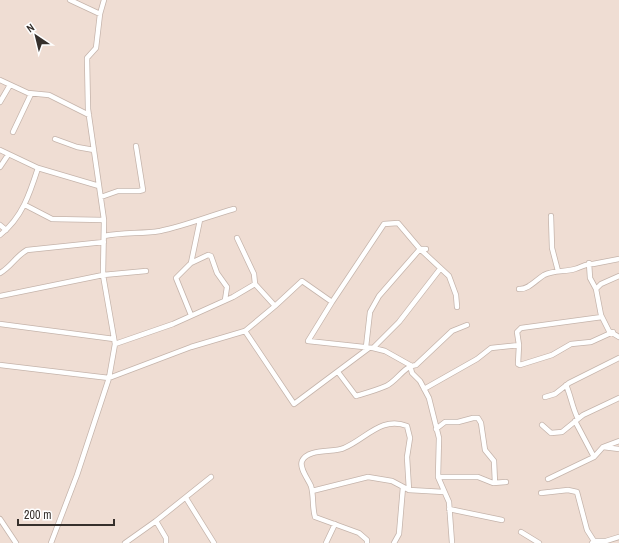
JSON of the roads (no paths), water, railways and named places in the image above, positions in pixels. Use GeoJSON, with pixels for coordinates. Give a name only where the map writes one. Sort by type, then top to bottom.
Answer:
{"type":"FeatureCollection","features":[{"type":"Feature","properties":{"kind":"street"},"geometry":{"type":"LineString","coordinates":[[70,0],[100,14]]}},
{"type":"Feature","properties":{"kind":"street"},"geometry":{"type":"LineString","coordinates":[[51,543],[77,475],[109,378],[114,341],[103,275],[104,220],[89,115],[87,58],[96,48],[100,14],[104,0]]}},
{"type":"Feature","properties":{"kind":"street"},"geometry":{"type":"LineString","coordinates":[[0,80],[32,94],[39,93],[49,95],[89,115]]}},
{"type":"Feature","properties":{"kind":"street"},"geometry":{"type":"LineString","coordinates":[[0,102],[10,85]]}},
{"type":"Feature","properties":{"kind":"street"},"geometry":{"type":"LineString","coordinates":[[13,132],[32,94]]}},
{"type":"Feature","properties":{"kind":"street"},"geometry":{"type":"LineString","coordinates":[[55,139],[77,148],[94,150]]}},
{"type":"Feature","properties":{"kind":"street"},"geometry":{"type":"LineString","coordinates":[[101,197],[118,191],[143,190],[136,146]]}},
{"type":"Feature","properties":{"kind":"street"},"geometry":{"type":"LineString","coordinates":[[0,150],[38,168],[100,186]]}},
{"type":"Feature","properties":{"kind":"street"},"geometry":{"type":"LineString","coordinates":[[0,167],[8,155]]}},
{"type":"Feature","properties":{"kind":"street"},"geometry":{"type":"LineString","coordinates":[[0,235],[6,230],[25,205],[38,168]]}},
{"type":"Feature","properties":{"kind":"street"},"geometry":{"type":"LineString","coordinates":[[25,205],[52,219],[104,220]]}},
{"type":"Feature","properties":{"kind":"street"},"geometry":{"type":"LineString","coordinates":[[104,236],[122,232],[158,231],[182,227],[234,209]]}},
{"type":"Feature","properties":{"kind":"street"},"geometry":{"type":"LineString","coordinates":[[551,216],[552,248],[558,272]]}},
{"type":"Feature","properties":{"kind":"street"},"geometry":{"type":"LineString","coordinates":[[191,263],[200,220]]}},
{"type":"Feature","properties":{"kind":"street"},"geometry":{"type":"LineString","coordinates":[[457,307],[456,295],[449,276],[420,249],[398,223],[384,224],[308,341],[385,351],[410,365],[416,365],[452,331],[467,325]]}},
{"type":"Feature","properties":{"kind":"street"},"geometry":{"type":"LineString","coordinates":[[0,225],[6,230]]}},
{"type":"Feature","properties":{"kind":"street"},"geometry":{"type":"LineString","coordinates":[[237,238],[254,274],[255,284],[275,306]]}},
{"type":"Feature","properties":{"kind":"street"},"geometry":{"type":"LineString","coordinates":[[0,273],[9,268],[21,253],[27,250],[104,242]]}},
{"type":"Feature","properties":{"kind":"street"},"geometry":{"type":"LineString","coordinates":[[369,348],[370,312],[379,296],[420,249],[426,249]]}},
{"type":"Feature","properties":{"kind":"street"},"geometry":{"type":"LineString","coordinates":[[191,315],[176,278],[191,263],[208,255],[211,256],[217,273],[227,287],[225,300]]}},
{"type":"Feature","properties":{"kind":"street"},"geometry":{"type":"LineString","coordinates":[[519,289],[525,288],[546,274],[574,270],[589,263],[593,264],[619,259]]}},
{"type":"Feature","properties":{"kind":"street"},"geometry":{"type":"LineString","coordinates":[[589,263],[590,278],[596,289],[602,317],[607,327],[619,337]]}},
{"type":"Feature","properties":{"kind":"street"},"geometry":{"type":"LineString","coordinates":[[245,331],[294,404],[369,348],[399,322],[440,269]]}},
{"type":"Feature","properties":{"kind":"street"},"geometry":{"type":"LineString","coordinates":[[0,296],[103,275],[146,271]]}},
{"type":"Feature","properties":{"kind":"street"},"geometry":{"type":"LineString","coordinates":[[596,289],[601,284],[619,276]]}},
{"type":"Feature","properties":{"kind":"street"},"geometry":{"type":"LineString","coordinates":[[0,365],[109,378],[191,347],[245,331],[302,281],[332,302]]}},
{"type":"Feature","properties":{"kind":"street"},"geometry":{"type":"LineString","coordinates":[[0,324],[114,341],[173,324],[225,300],[255,284]]}},
{"type":"Feature","properties":{"kind":"street"},"geometry":{"type":"LineString","coordinates":[[602,317],[521,328],[517,332],[519,345],[517,362],[520,365],[552,355],[571,344],[590,342],[613,332]]}},
{"type":"Feature","properties":{"kind":"street"},"geometry":{"type":"LineString","coordinates":[[424,389],[477,359],[491,348],[519,345]]}},
{"type":"Feature","properties":{"kind":"street"},"geometry":{"type":"LineString","coordinates":[[545,397],[555,394],[566,385],[619,358]]}},
{"type":"Feature","properties":{"kind":"street"},"geometry":{"type":"LineString","coordinates":[[338,372],[356,396],[386,386],[410,365]]}},
{"type":"Feature","properties":{"kind":"street"},"geometry":{"type":"LineString","coordinates":[[410,365],[412,373],[420,381],[429,398],[440,446],[438,477],[449,502],[452,543]]}},
{"type":"Feature","properties":{"kind":"street"},"geometry":{"type":"LineString","coordinates":[[566,385],[570,392],[572,406],[577,420],[594,457]]}},
{"type":"Feature","properties":{"kind":"street"},"geometry":{"type":"LineString","coordinates":[[542,425],[552,433],[555,434],[562,432],[594,408],[619,398]]}},
{"type":"Feature","properties":{"kind":"street"},"geometry":{"type":"LineString","coordinates":[[436,429],[445,422],[458,422],[478,418],[481,424],[485,450],[494,461],[495,483]]}},
{"type":"Feature","properties":{"kind":"street"},"geometry":{"type":"LineString","coordinates":[[367,543],[367,540],[359,533],[315,517],[312,491],[302,465],[303,459],[307,455],[327,450],[335,452],[345,448],[364,435],[386,424],[404,423],[408,428],[410,438],[407,457],[409,490]]}},
{"type":"Feature","properties":{"kind":"street"},"geometry":{"type":"LineString","coordinates":[[548,480],[594,457],[603,447],[619,441]]}},
{"type":"Feature","properties":{"kind":"street"},"geometry":{"type":"LineString","coordinates":[[603,447],[619,450]]}},
{"type":"Feature","properties":{"kind":"street"},"geometry":{"type":"LineString","coordinates":[[125,543],[156,522],[212,477]]}},
{"type":"Feature","properties":{"kind":"street"},"geometry":{"type":"LineString","coordinates":[[312,491],[363,477],[392,482],[409,490],[444,492]]}},
{"type":"Feature","properties":{"kind":"street"},"geometry":{"type":"LineString","coordinates":[[438,477],[478,477],[495,483],[506,482]]}},
{"type":"Feature","properties":{"kind":"street"},"geometry":{"type":"LineString","coordinates":[[394,543],[399,534],[402,487]]}},
{"type":"Feature","properties":{"kind":"street"},"geometry":{"type":"LineString","coordinates":[[541,493],[568,490],[577,492],[587,530],[593,542],[606,541],[619,537]]}},
{"type":"Feature","properties":{"kind":"street"},"geometry":{"type":"LineString","coordinates":[[186,498],[214,543]]}},
{"type":"Feature","properties":{"kind":"street"},"geometry":{"type":"LineString","coordinates":[[449,510],[502,520]]}},
{"type":"Feature","properties":{"kind":"street"},"geometry":{"type":"LineString","coordinates":[[0,520],[16,543]]}},
{"type":"Feature","properties":{"kind":"street"},"geometry":{"type":"LineString","coordinates":[[156,522],[166,538],[166,543]]}},
{"type":"Feature","properties":{"kind":"street"},"geometry":{"type":"LineString","coordinates":[[326,543],[334,524]]}},
{"type":"Feature","properties":{"kind":"street"},"geometry":{"type":"LineString","coordinates":[[522,532],[539,543]]}}]}
